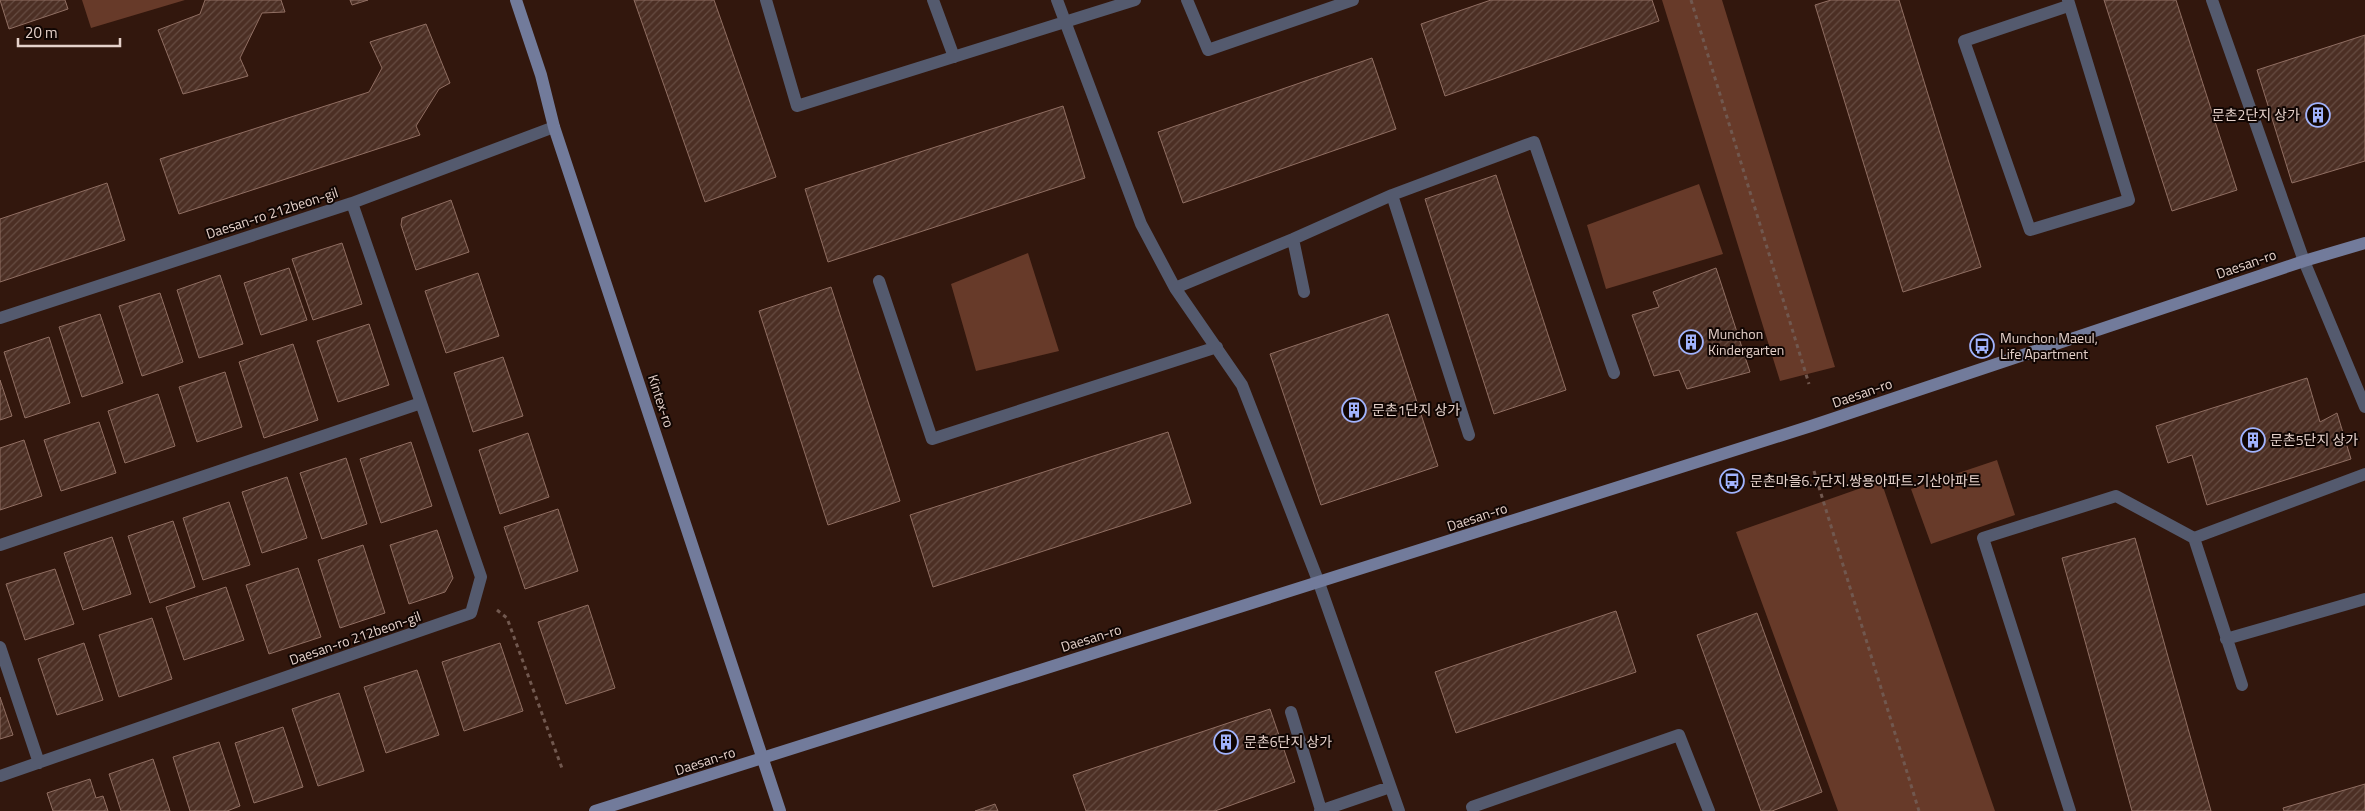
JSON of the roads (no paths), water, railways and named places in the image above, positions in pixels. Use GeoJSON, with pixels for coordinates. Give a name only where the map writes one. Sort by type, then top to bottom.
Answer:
{"type":"FeatureCollection","features":[{"type":"Feature","properties":{"kind":"main road","name":"Kintex-ro"},"geometry":{"type":"LineString","coordinates":[[516,0],[541,75],[554,127],[780,811]]}},
{"type":"Feature","properties":{"kind":"main road","name":"Daesan-ro"},"geometry":{"type":"LineString","coordinates":[[595,811],[1811,426],[2304,261],[2365,243]]}},
{"type":"Feature","properties":{"kind":"street"},"geometry":{"type":"LineString","coordinates":[[766,0],[797,106],[1135,0]]}},
{"type":"Feature","properties":{"kind":"street"},"geometry":{"type":"LineString","coordinates":[[933,0],[954,57]]}},
{"type":"Feature","properties":{"kind":"street"},"geometry":{"type":"LineString","coordinates":[[1057,0],[1140,224],[1175,288],[1242,386],[1319,583],[1399,811]]}},
{"type":"Feature","properties":{"kind":"street"},"geometry":{"type":"LineString","coordinates":[[1187,0],[1208,50],[1353,0]]}},
{"type":"Feature","properties":{"kind":"street"},"geometry":{"type":"LineString","coordinates":[[2212,0],[2304,261],[2365,407]]}},
{"type":"Feature","properties":{"kind":"street"},"geometry":{"type":"LineString","coordinates":[[2068,3],[2129,200],[2030,230],[1964,40],[2068,3]]}},
{"type":"Feature","properties":{"kind":"street"},"geometry":{"type":"LineString","coordinates":[[352,203],[554,127]]}},
{"type":"Feature","properties":{"kind":"street"},"geometry":{"type":"LineString","coordinates":[[1175,288],[1392,195],[1534,142],[1614,373]]}},
{"type":"Feature","properties":{"kind":"street"},"geometry":{"type":"LineString","coordinates":[[1392,195],[1469,435]]}},
{"type":"Feature","properties":{"kind":"street","name":"Daesan-ro 212beon-gil"},"geometry":{"type":"LineString","coordinates":[[0,318],[352,203],[481,577],[471,613],[0,776]]}},
{"type":"Feature","properties":{"kind":"street"},"geometry":{"type":"LineString","coordinates":[[1293,239],[1304,292]]}},
{"type":"Feature","properties":{"kind":"street"},"geometry":{"type":"LineString","coordinates":[[879,281],[932,439],[1217,347]]}},
{"type":"Feature","properties":{"kind":"street"},"geometry":{"type":"LineString","coordinates":[[0,546],[421,403]]}},
{"type":"Feature","properties":{"kind":"street"},"geometry":{"type":"LineString","coordinates":[[2194,538],[2365,474]]}},
{"type":"Feature","properties":{"kind":"street"},"geometry":{"type":"LineString","coordinates":[[2070,811],[1982,538],[2116,496],[2194,538],[2242,685]]}},
{"type":"Feature","properties":{"kind":"street"},"geometry":{"type":"LineString","coordinates":[[2226,639],[2365,599]]}},
{"type":"Feature","properties":{"kind":"street"},"geometry":{"type":"LineString","coordinates":[[0,647],[39,763]]}},
{"type":"Feature","properties":{"kind":"street"},"geometry":{"type":"LineString","coordinates":[[1291,712],[1320,811],[1390,787]]}},
{"type":"Feature","properties":{"kind":"street"},"geometry":{"type":"LineString","coordinates":[[1474,811],[1472,807],[1679,735],[1709,811]]}},
{"type":"Feature","properties":{"kind":"place","name":"문촌2단지 상가"},"geometry":{"type":"Point","coordinates":[2318,115]}},
{"type":"Feature","properties":{"kind":"place","name":"Munchon Kindergarten"},"geometry":{"type":"Point","coordinates":[1691,342]}},
{"type":"Feature","properties":{"kind":"place","name":"Munchon Maeul, Life Apartment"},"geometry":{"type":"Point","coordinates":[1982,346]}},
{"type":"Feature","properties":{"kind":"place","name":"문촌1단지 상가"},"geometry":{"type":"Point","coordinates":[1354,410]}},
{"type":"Feature","properties":{"kind":"place","name":"문촌5단지 상가"},"geometry":{"type":"Point","coordinates":[2253,440]}},
{"type":"Feature","properties":{"kind":"place","name":"문촌마을6.7단지.쌍용아파트.기산아파트"},"geometry":{"type":"Point","coordinates":[1732,481]}},
{"type":"Feature","properties":{"kind":"place","name":"문촌6단지 상가"},"geometry":{"type":"Point","coordinates":[1226,742]}}]}
